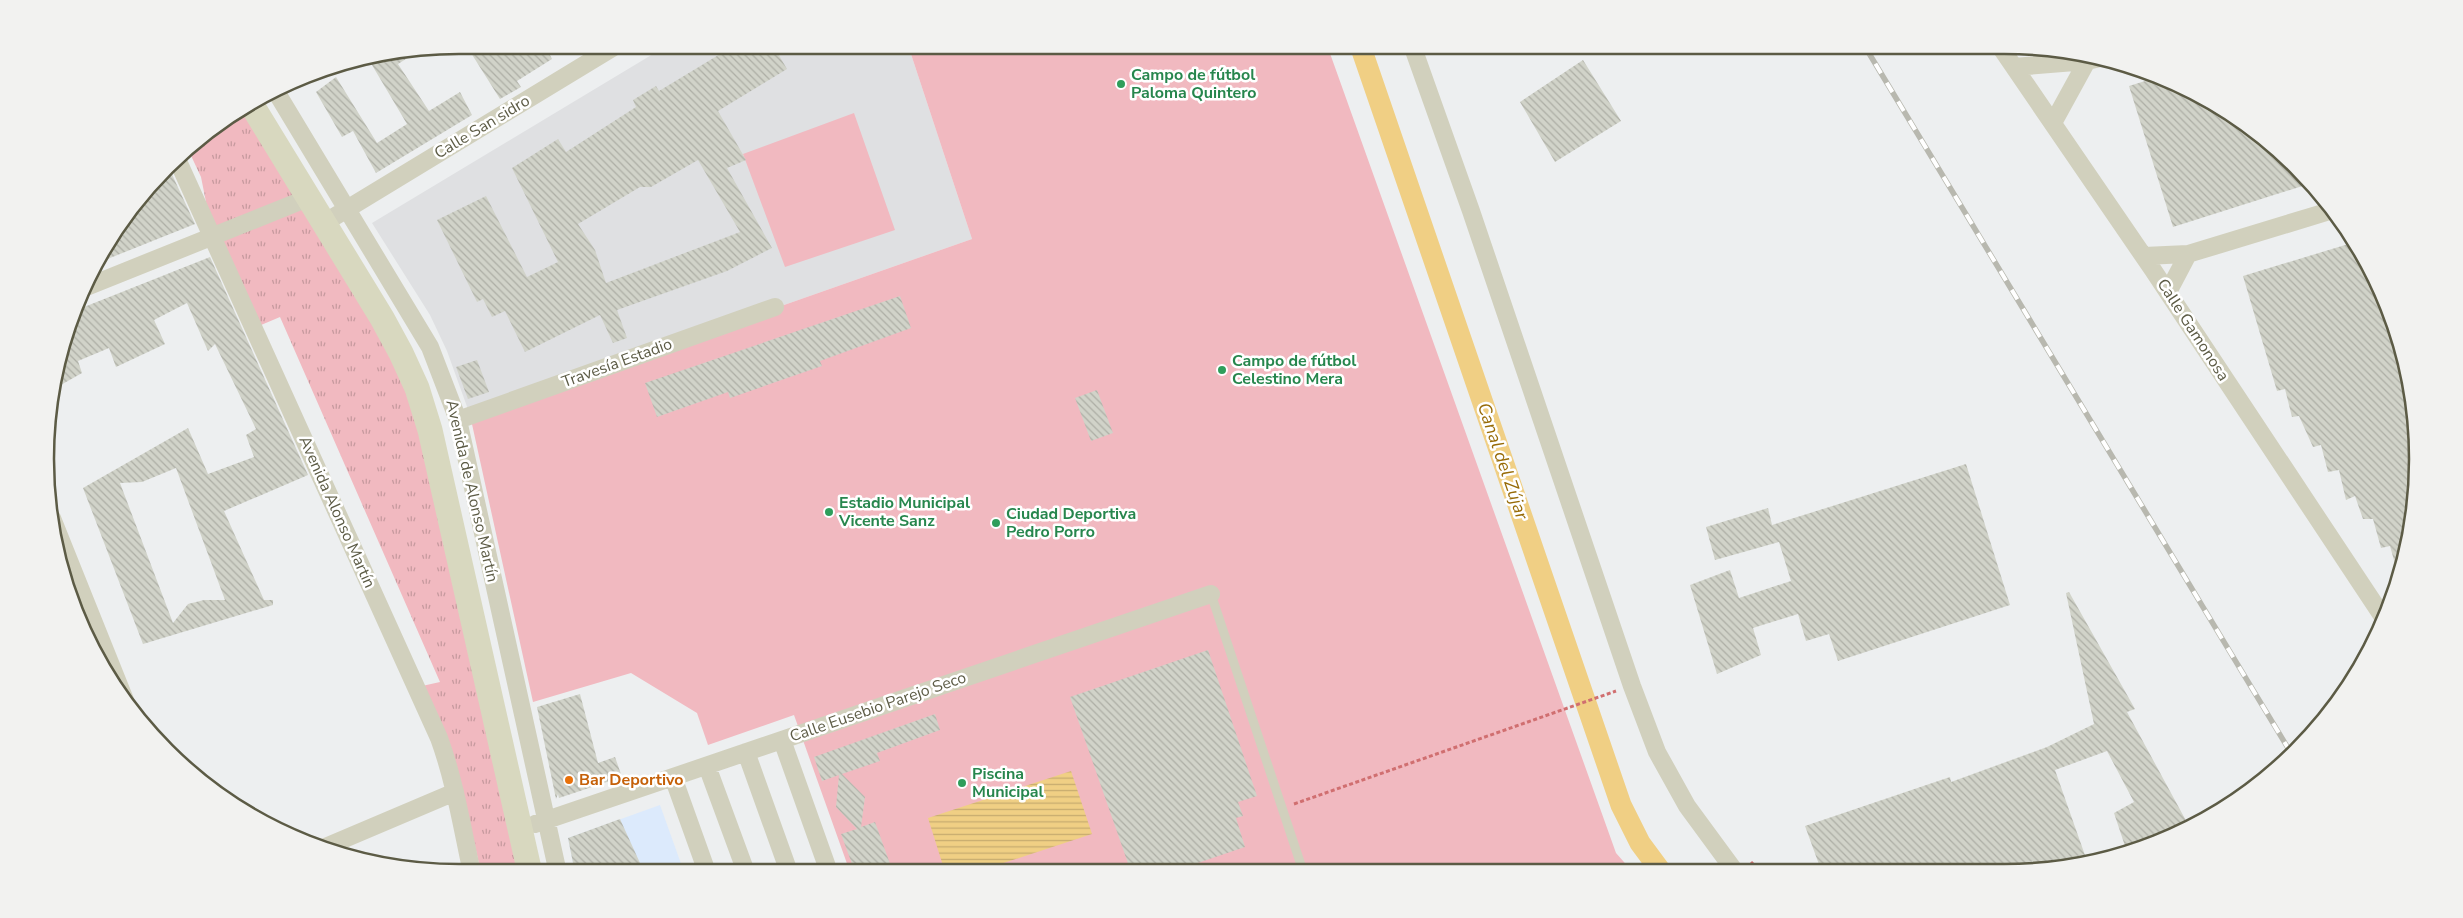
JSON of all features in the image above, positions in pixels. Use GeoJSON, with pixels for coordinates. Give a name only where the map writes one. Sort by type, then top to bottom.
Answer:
{"type":"FeatureCollection","features":[{"type":"Feature","properties":{"kind":"main road","name":"Avenida de Alonso Martín"},"geometry":{"type":"LineString","coordinates":[[254,109],[382,318],[401,353],[416,388],[442,475],[528,864]]}},
{"type":"Feature","properties":{"kind":"street","name":"Calle San sidro"},"geometry":{"type":"LineString","coordinates":[[324,223],[602,54]]}},
{"type":"Feature","properties":{"kind":"street"},"geometry":{"type":"LineString","coordinates":[[1415,54],[1632,686],[1657,752],[1687,806],[1730,864]]}},
{"type":"Feature","properties":{"kind":"street","name":"Calle Gamonosa"},"geometry":{"type":"LineString","coordinates":[[2005,54],[2144,256],[2379,611]]}},
{"type":"Feature","properties":{"kind":"street"},"geometry":{"type":"LineString","coordinates":[[2014,67],[2079,61]]}},
{"type":"Feature","properties":{"kind":"street"},"geometry":{"type":"LineString","coordinates":[[2053,124],[2091,64]]}},
{"type":"Feature","properties":{"kind":"street","name":"Avenida de Alonso Martín"},"geometry":{"type":"LineString","coordinates":[[279,97],[430,347],[458,420],[556,864]]}},
{"type":"Feature","properties":{"kind":"street","name":"Avenida Alonso Martín"},"geometry":{"type":"LineString","coordinates":[[180,165],[438,738],[455,792],[470,864]]}},
{"type":"Feature","properties":{"kind":"street"},"geometry":{"type":"LineString","coordinates":[[94,284],[308,198]]}},
{"type":"Feature","properties":{"kind":"street"},"geometry":{"type":"LineString","coordinates":[[2144,256],[2188,254],[2326,212]]}},
{"type":"Feature","properties":{"kind":"street"},"geometry":{"type":"LineString","coordinates":[[2168,292],[2188,254]]}},
{"type":"Feature","properties":{"kind":"street","name":"Travesía Estadio"},"geometry":{"type":"LineString","coordinates":[[458,420],[775,307]]}},
{"type":"Feature","properties":{"kind":"street","name":"Calle Eusebio Parejo Seco"},"geometry":{"type":"LineString","coordinates":[[520,828],[546,821],[1211,594]]}},
{"type":"Feature","properties":{"kind":"street"},"geometry":{"type":"LineString","coordinates":[[782,740],[826,864]]}},
{"type":"Feature","properties":{"kind":"street"},"geometry":{"type":"LineString","coordinates":[[746,752],[786,864]]}},
{"type":"Feature","properties":{"kind":"street"},"geometry":{"type":"LineString","coordinates":[[707,766],[743,864]]}},
{"type":"Feature","properties":{"kind":"street"},"geometry":{"type":"LineString","coordinates":[[673,777],[704,864]]}},
{"type":"Feature","properties":{"kind":"street"},"geometry":{"type":"LineString","coordinates":[[332,844],[455,792]]}},
{"type":"Feature","properties":{"kind":"lane"},"geometry":{"type":"LineString","coordinates":[[1211,594],[1301,864]]}},
{"type":"Feature","properties":{"kind":"path"},"geometry":{"type":"LineString","coordinates":[[1282,809],[1600,696]]}},
{"type":"Feature","properties":{"kind":"shaded area"},"geometry":{"type":"Polygon","coordinates":[[[653,54],[911,54],[972,239],[470,415],[447,351],[430,315],[372,223],[653,54]]]}},
{"type":"Feature","properties":{"kind":"shaded area"},"geometry":{"type":"Polygon","coordinates":[[[1071,771],[1092,834],[1000,864],[942,864],[928,818],[1071,771]]]}},
{"type":"Feature","properties":{"kind":"shaded area"},"geometry":{"type":"Polygon","coordinates":[[[660,805],[681,864],[573,864],[568,838],[660,805]]]}},
{"type":"Feature","properties":{"kind":"green space","name":"Ciudad Deportiva Pedro Porro"},"geometry":{"type":"Polygon","coordinates":[[[911,54],[1330,54],[1616,853],[1626,864],[847,864],[794,715],[708,745],[697,713],[631,673],[533,702],[470,415],[972,239],[911,54]]]}},
{"type":"Feature","properties":{"kind":"green space"},"geometry":{"type":"Polygon","coordinates":[[[254,109],[401,353],[528,864],[479,864],[469,819],[422,686],[440,682],[280,317],[254,328],[213,237],[201,177],[191,155],[212,137],[254,109]]]}},
{"type":"Feature","properties":{"kind":"green space"},"geometry":{"type":"Polygon","coordinates":[[[854,113],[895,230],[785,267],[743,154],[854,113]]]}},
{"type":"Feature","properties":{"kind":"building"},"geometry":{"type":"Polygon","coordinates":[[[472,54],[550,54],[552,59],[517,81],[521,87],[500,99],[472,54]]]}},
{"type":"Feature","properties":{"kind":"building"},"geometry":{"type":"Polygon","coordinates":[[[720,54],[778,54],[787,69],[718,111],[746,160],[727,168],[772,248],[727,271],[617,310],[627,338],[613,343],[600,315],[525,352],[505,311],[492,317],[483,299],[477,302],[437,220],[486,196],[527,277],[558,262],[512,168],[558,139],[566,152],[636,107],[633,100],[656,86],[659,91],[720,54]],[[698,160],[651,187],[640,187],[578,224],[595,250],[606,283],[740,232],[698,160]]]}},
{"type":"Feature","properties":{"kind":"building"},"geometry":{"type":"Polygon","coordinates":[[[410,57],[398,64],[429,111],[460,92],[472,115],[376,173],[353,131],[342,137],[316,92],[336,77],[377,143],[407,124],[371,64],[410,57]]]}},
{"type":"Feature","properties":{"kind":"building"},"geometry":{"type":"Polygon","coordinates":[[[1583,60],[1621,121],[1555,162],[1520,102],[1583,60]]]}},
{"type":"Feature","properties":{"kind":"building"},"geometry":{"type":"Polygon","coordinates":[[[2147,80],[2207,108],[2251,137],[2291,172],[2303,186],[2173,227],[2129,86],[2147,80]]]}},
{"type":"Feature","properties":{"kind":"building"},"geometry":{"type":"Polygon","coordinates":[[[171,173],[195,224],[106,260],[137,212],[171,173]]]}},
{"type":"Feature","properties":{"kind":"building"},"geometry":{"type":"Polygon","coordinates":[[[2348,244],[2355,256],[2388,329],[2406,406],[2409,459],[2408,486],[2406,512],[2395,564],[2390,546],[2381,548],[2373,519],[2363,519],[2355,496],[2346,500],[2339,470],[2328,472],[2321,445],[2313,447],[2299,416],[2292,417],[2285,389],[2277,391],[2243,276],[2348,244]]]}},
{"type":"Feature","properties":{"kind":"building"},"geometry":{"type":"Polygon","coordinates":[[[210,257],[308,475],[224,511],[264,600],[273,600],[273,605],[143,644],[83,488],[188,428],[208,474],[254,457],[246,435],[256,429],[215,344],[208,351],[187,303],[154,320],[165,344],[116,367],[109,348],[78,361],[82,373],[61,385],[75,329],[84,307],[210,257]],[[176,468],[142,482],[120,483],[173,623],[188,604],[204,600],[225,600],[176,468]]]}},
{"type":"Feature","properties":{"kind":"building"},"geometry":{"type":"Polygon","coordinates":[[[900,296],[911,328],[820,361],[822,366],[730,398],[728,392],[657,417],[645,383],[900,296]]]}},
{"type":"Feature","properties":{"kind":"building"},"geometry":{"type":"Polygon","coordinates":[[[477,360],[489,392],[468,399],[456,367],[477,360]]]}},
{"type":"Feature","properties":{"kind":"building"},"geometry":{"type":"Polygon","coordinates":[[[1097,390],[1113,433],[1091,441],[1075,398],[1097,390]]]}},
{"type":"Feature","properties":{"kind":"building"},"geometry":{"type":"Polygon","coordinates":[[[1966,464],[2010,605],[1838,661],[1829,634],[1806,641],[1798,614],[1753,628],[1761,655],[1717,674],[1690,585],[1730,570],[1739,598],[1791,581],[1779,542],[1715,560],[1706,527],[1768,508],[1772,525],[1966,464]]]}},
{"type":"Feature","properties":{"kind":"building"},"geometry":{"type":"Polygon","coordinates":[[[2069,592],[2135,709],[2127,712],[2186,821],[2125,846],[2114,813],[2134,802],[2107,751],[2055,770],[2085,856],[2057,861],[2004,864],[1819,864],[1805,826],[1950,777],[1951,782],[2047,747],[2094,724],[2066,593],[2069,592]]]}},
{"type":"Feature","properties":{"kind":"building"},"geometry":{"type":"Polygon","coordinates":[[[1208,650],[1257,796],[1238,802],[1243,816],[1236,818],[1245,847],[1195,864],[1128,864],[1070,697],[1208,650]]]}},
{"type":"Feature","properties":{"kind":"building"},"geometry":{"type":"Polygon","coordinates":[[[580,694],[598,763],[615,757],[622,777],[559,798],[558,794],[556,799],[537,707],[580,694]]]}},
{"type":"Feature","properties":{"kind":"building"},"geometry":{"type":"Polygon","coordinates":[[[935,714],[940,730],[877,753],[880,761],[842,774],[865,797],[861,827],[875,822],[890,864],[852,864],[841,834],[857,829],[836,807],[839,775],[822,781],[814,757],[935,714]]]}},
{"type":"Feature","properties":{"kind":"building"},"geometry":{"type":"Polygon","coordinates":[[[620,819],[640,863],[573,864],[568,838],[620,819]]]}},
{"type":"Feature","properties":{"kind":"waterway","name":"Canal del Zújar"},"geometry":{"type":"LineString","coordinates":[[1363,54],[1621,805],[1640,843],[1656,864]]}},
{"type":"Feature","properties":{"kind":"railway"},"geometry":{"type":"LineString","coordinates":[[1869,54],[2288,748]]}},
{"type":"Feature","properties":{"kind":"place","name":"Campo de fútbol Paloma Quintero"},"geometry":{"type":"Point","coordinates":[1121,84]}},
{"type":"Feature","properties":{"kind":"place","name":"Campo de fútbol Celestino Mera"},"geometry":{"type":"Point","coordinates":[1222,370]}},
{"type":"Feature","properties":{"kind":"place","name":"Estadio Municipal Vicente Sanz"},"geometry":{"type":"Point","coordinates":[829,512]}},
{"type":"Feature","properties":{"kind":"place","name":"Ciudad Deportiva Pedro Porro"},"geometry":{"type":"Point","coordinates":[996,523]}},
{"type":"Feature","properties":{"kind":"place","name":"Bar Deportivo"},"geometry":{"type":"Point","coordinates":[569,780]}},
{"type":"Feature","properties":{"kind":"place","name":"Piscina Municipal"},"geometry":{"type":"Point","coordinates":[962,783]}}]}
